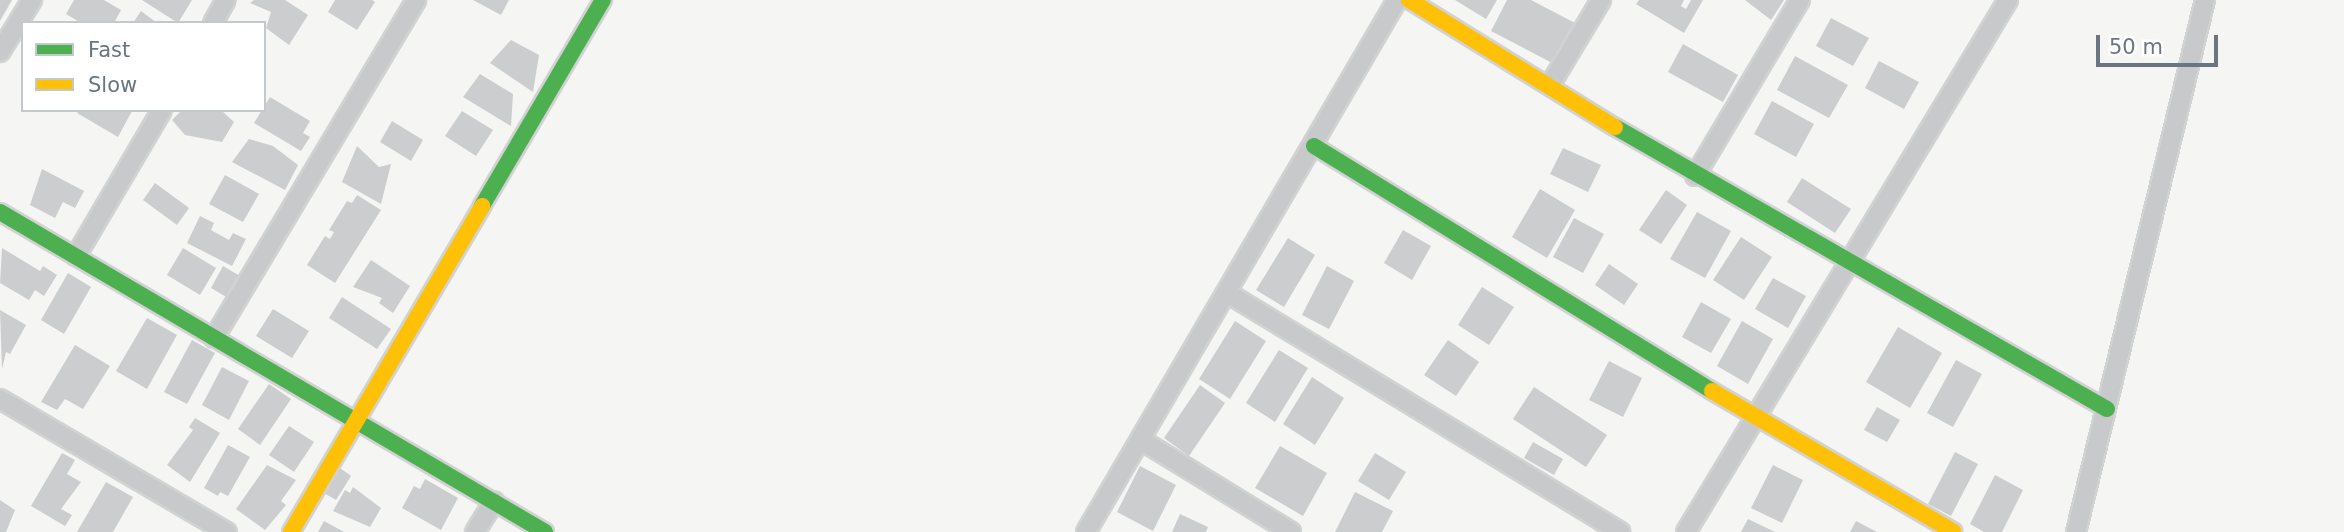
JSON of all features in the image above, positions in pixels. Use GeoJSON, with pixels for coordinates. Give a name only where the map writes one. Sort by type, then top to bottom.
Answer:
{"type":"FeatureCollection","features":[{"type":"Feature","properties":{"kind":"street"},"geometry":{"type":"LineString","coordinates":[[0,52],[32,0]]}},
{"type":"Feature","properties":{"kind":"street"},"geometry":{"type":"LineString","coordinates":[[214,21],[226,0]]}},
{"type":"Feature","properties":{"kind":"street"},"geometry":{"type":"LineString","coordinates":[[214,338],[416,0]]}},
{"type":"Feature","properties":{"kind":"street"},"geometry":{"type":"LineString","coordinates":[[291,532],[603,0]]}},
{"type":"Feature","properties":{"kind":"street"},"geometry":{"type":"LineString","coordinates":[[1086,532],[1229,294],[1398,0]]}},
{"type":"Feature","properties":{"kind":"street"},"geometry":{"type":"LineString","coordinates":[[1409,0],[1695,176],[2107,409]]}},
{"type":"Feature","properties":{"kind":"street"},"geometry":{"type":"LineString","coordinates":[[1550,85],[1601,0]]}},
{"type":"Feature","properties":{"kind":"street"},"geometry":{"type":"LineString","coordinates":[[1695,176],[1800,0]]}},
{"type":"Feature","properties":{"kind":"street"},"geometry":{"type":"LineString","coordinates":[[1686,532],[2008,0]]}},
{"type":"Feature","properties":{"kind":"street"},"geometry":{"type":"LineString","coordinates":[[2076,532],[2205,0]]}},
{"type":"Feature","properties":{"kind":"street"},"geometry":{"type":"LineString","coordinates":[[76,256],[161,112]]}},
{"type":"Feature","properties":{"kind":"street"},"geometry":{"type":"LineString","coordinates":[[1314,146],[1754,418],[1953,531]]}},
{"type":"Feature","properties":{"kind":"street"},"geometry":{"type":"LineString","coordinates":[[0,212],[356,418],[545,532]]}},
{"type":"Feature","properties":{"kind":"street"},"geometry":{"type":"LineString","coordinates":[[1229,294],[1620,532]]}},
{"type":"Feature","properties":{"kind":"street"},"geometry":{"type":"LineString","coordinates":[[0,399],[227,532]]}},
{"type":"Feature","properties":{"kind":"street"},"geometry":{"type":"LineString","coordinates":[[1141,440],[1292,532]]}},
{"type":"Feature","properties":{"kind":"street"},"geometry":{"type":"LineString","coordinates":[[475,532],[494,501]]}},
{"type":"Feature","properties":{"kind":"building"},"geometry":{"type":"Polygon","coordinates":[[[0,0],[12,0],[0,21],[0,0]]]}},
{"type":"Feature","properties":{"kind":"building"},"geometry":{"type":"Polygon","coordinates":[[[74,0],[104,0],[121,10],[115,21],[78,21],[66,14],[74,0]]]}},
{"type":"Feature","properties":{"kind":"building"},"geometry":{"type":"Polygon","coordinates":[[[142,0],[192,0],[179,21],[175,21],[142,0]]]}},
{"type":"Feature","properties":{"kind":"building"},"geometry":{"type":"Polygon","coordinates":[[[254,0],[285,0],[308,15],[289,45],[266,28],[271,12],[250,3],[254,0]]]}},
{"type":"Feature","properties":{"kind":"building"},"geometry":{"type":"Polygon","coordinates":[[[335,0],[375,2],[357,30],[328,12],[335,0]]]}},
{"type":"Feature","properties":{"kind":"building"},"geometry":{"type":"Polygon","coordinates":[[[473,0],[509,0],[501,15],[473,0]]]}},
{"type":"Feature","properties":{"kind":"building"},"geometry":{"type":"Polygon","coordinates":[[[1455,0],[1497,0],[1486,19],[1455,0]]]}},
{"type":"Feature","properties":{"kind":"building"},"geometry":{"type":"Polygon","coordinates":[[[1507,0],[1531,0],[1575,23],[1554,64],[1491,31],[1507,0]]]}},
{"type":"Feature","properties":{"kind":"building"},"geometry":{"type":"Polygon","coordinates":[[[1639,0],[1684,0],[1681,6],[1686,9],[1691,0],[1703,0],[1684,33],[1636,4],[1639,0]]]}},
{"type":"Feature","properties":{"kind":"building"},"geometry":{"type":"Polygon","coordinates":[[[1745,0],[1784,0],[1771,20],[1745,0]]]}},
{"type":"Feature","properties":{"kind":"building"},"geometry":{"type":"Polygon","coordinates":[[[141,11],[154,21],[134,21],[141,11]]]}},
{"type":"Feature","properties":{"kind":"building"},"geometry":{"type":"Polygon","coordinates":[[[1831,18],[1869,38],[1853,66],[1816,46],[1831,18]]]}},
{"type":"Feature","properties":{"kind":"building"},"geometry":{"type":"Polygon","coordinates":[[[511,40],[539,55],[533,92],[490,63],[511,40]]]}},
{"type":"Feature","properties":{"kind":"building"},"geometry":{"type":"Polygon","coordinates":[[[1683,44],[1738,75],[1723,102],[1668,72],[1683,44]]]}},
{"type":"Feature","properties":{"kind":"building"},"geometry":{"type":"Polygon","coordinates":[[[1795,56],[1848,85],[1829,118],[1777,90],[1795,56]]]}},
{"type":"Feature","properties":{"kind":"building"},"geometry":{"type":"Polygon","coordinates":[[[1879,61],[1919,82],[1904,109],[1865,88],[1879,61]]]}},
{"type":"Feature","properties":{"kind":"building"},"geometry":{"type":"Polygon","coordinates":[[[480,74],[513,94],[511,126],[463,97],[480,74]]]}},
{"type":"Feature","properties":{"kind":"building"},"geometry":{"type":"Polygon","coordinates":[[[270,97],[310,121],[303,133],[310,137],[301,151],[254,123],[261,112],[266,112],[266,104],[270,97]]]}},
{"type":"Feature","properties":{"kind":"building"},"geometry":{"type":"Polygon","coordinates":[[[1772,101],[1814,124],[1796,157],[1754,134],[1772,101]]]}},
{"type":"Feature","properties":{"kind":"building"},"geometry":{"type":"Polygon","coordinates":[[[462,111],[493,130],[476,156],[445,136],[462,111]]]}},
{"type":"Feature","properties":{"kind":"building"},"geometry":{"type":"Polygon","coordinates":[[[78,112],[131,112],[118,137],[78,112]]]}},
{"type":"Feature","properties":{"kind":"building"},"geometry":{"type":"Polygon","coordinates":[[[180,112],[223,112],[234,122],[222,142],[185,135],[172,120],[180,112]]]}},
{"type":"Feature","properties":{"kind":"building"},"geometry":{"type":"Polygon","coordinates":[[[392,121],[423,140],[411,161],[380,142],[392,121]]]}},
{"type":"Feature","properties":{"kind":"building"},"geometry":{"type":"Polygon","coordinates":[[[249,139],[273,146],[298,165],[285,190],[232,162],[249,139]]]}},
{"type":"Feature","properties":{"kind":"building"},"geometry":{"type":"Polygon","coordinates":[[[357,146],[379,167],[391,164],[381,204],[342,182],[357,146]]]}},
{"type":"Feature","properties":{"kind":"building"},"geometry":{"type":"Polygon","coordinates":[[[1563,148],[1601,165],[1588,192],[1550,174],[1563,148]]]}},
{"type":"Feature","properties":{"kind":"building"},"geometry":{"type":"Polygon","coordinates":[[[42,169],[84,191],[75,208],[63,202],[55,218],[30,205],[42,169]]]}},
{"type":"Feature","properties":{"kind":"building"},"geometry":{"type":"Polygon","coordinates":[[[225,175],[259,194],[243,222],[209,204],[225,175]]]}},
{"type":"Feature","properties":{"kind":"building"},"geometry":{"type":"Polygon","coordinates":[[[1802,178],[1851,209],[1835,233],[1787,202],[1802,178]]]}},
{"type":"Feature","properties":{"kind":"building"},"geometry":{"type":"Polygon","coordinates":[[[155,183],[189,208],[177,225],[143,200],[155,183]]]}},
{"type":"Feature","properties":{"kind":"building"},"geometry":{"type":"Polygon","coordinates":[[[1540,189],[1575,210],[1547,258],[1512,237],[1540,189]]]}},
{"type":"Feature","properties":{"kind":"building"},"geometry":{"type":"Polygon","coordinates":[[[1666,190],[1687,205],[1661,244],[1639,230],[1666,190]]]}},
{"type":"Feature","properties":{"kind":"building"},"geometry":{"type":"Polygon","coordinates":[[[357,195],[381,210],[335,283],[307,265],[325,236],[330,239],[334,232],[329,230],[347,201],[352,203],[357,195]]]}},
{"type":"Feature","properties":{"kind":"building"},"geometry":{"type":"Polygon","coordinates":[[[1697,212],[1731,231],[1705,278],[1670,259],[1697,212]]]}},
{"type":"Feature","properties":{"kind":"building"},"geometry":{"type":"Polygon","coordinates":[[[200,216],[214,223],[211,230],[229,240],[233,233],[246,239],[232,266],[187,243],[200,216]]]}},
{"type":"Feature","properties":{"kind":"building"},"geometry":{"type":"Polygon","coordinates":[[[1574,218],[1604,234],[1583,273],[1553,257],[1574,218]]]}},
{"type":"Feature","properties":{"kind":"building"},"geometry":{"type":"Polygon","coordinates":[[[1403,230],[1431,246],[1412,280],[1384,263],[1403,230]]]}},
{"type":"Feature","properties":{"kind":"building"},"geometry":{"type":"Polygon","coordinates":[[[1741,237],[1772,257],[1744,300],[1713,280],[1741,237]]]}},
{"type":"Feature","properties":{"kind":"building"},"geometry":{"type":"Polygon","coordinates":[[[1288,238],[1315,255],[1284,307],[1256,290],[1288,238]]]}},
{"type":"Feature","properties":{"kind":"building"},"geometry":{"type":"Polygon","coordinates":[[[2,248],[40,271],[43,266],[57,275],[44,296],[35,290],[29,300],[0,283],[2,248]]]}},
{"type":"Feature","properties":{"kind":"building"},"geometry":{"type":"Polygon","coordinates":[[[183,248],[216,268],[200,295],[167,275],[183,248]]]}},
{"type":"Feature","properties":{"kind":"building"},"geometry":{"type":"Polygon","coordinates":[[[371,260],[410,286],[393,313],[379,303],[382,298],[353,287],[371,260]]]}},
{"type":"Feature","properties":{"kind":"building"},"geometry":{"type":"Polygon","coordinates":[[[1609,264],[1638,284],[1624,305],[1595,285],[1609,264]]]}},
{"type":"Feature","properties":{"kind":"building"},"geometry":{"type":"Polygon","coordinates":[[[223,266],[240,276],[228,298],[211,288],[223,266]]]}},
{"type":"Feature","properties":{"kind":"building"},"geometry":{"type":"Polygon","coordinates":[[[1327,266],[1354,281],[1329,329],[1302,315],[1327,266]]]}},
{"type":"Feature","properties":{"kind":"building"},"geometry":{"type":"Polygon","coordinates":[[[68,273],[91,287],[64,334],[41,320],[68,273]]]}},
{"type":"Feature","properties":{"kind":"building"},"geometry":{"type":"Polygon","coordinates":[[[1773,278],[1806,296],[1788,328],[1755,309],[1773,278]]]}},
{"type":"Feature","properties":{"kind":"building"},"geometry":{"type":"Polygon","coordinates":[[[1482,287],[1514,307],[1489,345],[1458,325],[1482,287]]]}},
{"type":"Feature","properties":{"kind":"building"},"geometry":{"type":"Polygon","coordinates":[[[342,297],[391,329],[377,349],[329,318],[342,297]]]}},
{"type":"Feature","properties":{"kind":"building"},"geometry":{"type":"Polygon","coordinates":[[[1701,302],[1731,319],[1711,353],[1682,337],[1701,302]]]}},
{"type":"Feature","properties":{"kind":"building"},"geometry":{"type":"Polygon","coordinates":[[[273,309],[309,331],[292,358],[256,336],[273,309]]]}},
{"type":"Feature","properties":{"kind":"building"},"geometry":{"type":"Polygon","coordinates":[[[0,310],[26,325],[10,354],[6,352],[2,369],[0,310]]]}},
{"type":"Feature","properties":{"kind":"building"},"geometry":{"type":"Polygon","coordinates":[[[147,318],[177,335],[147,389],[116,371],[147,318]]]}},
{"type":"Feature","properties":{"kind":"building"},"geometry":{"type":"Polygon","coordinates":[[[1235,321],[1266,341],[1230,399],[1199,379],[1235,321]]]}},
{"type":"Feature","properties":{"kind":"building"},"geometry":{"type":"Polygon","coordinates":[[[1742,321],[1773,339],[1748,384],[1717,366],[1742,321]]]}},
{"type":"Feature","properties":{"kind":"building"},"geometry":{"type":"Polygon","coordinates":[[[1898,327],[1942,353],[1910,408],[1866,382],[1898,327]]]}},
{"type":"Feature","properties":{"kind":"building"},"geometry":{"type":"Polygon","coordinates":[[[192,340],[215,353],[187,404],[164,392],[192,340]]]}},
{"type":"Feature","properties":{"kind":"building"},"geometry":{"type":"Polygon","coordinates":[[[1448,340],[1479,362],[1456,396],[1424,375],[1448,340]]]}},
{"type":"Feature","properties":{"kind":"building"},"geometry":{"type":"Polygon","coordinates":[[[75,345],[110,366],[83,409],[65,399],[57,410],[41,402],[75,345]]]}},
{"type":"Feature","properties":{"kind":"building"},"geometry":{"type":"Polygon","coordinates":[[[1279,350],[1308,368],[1275,422],[1246,403],[1279,350]]]}},
{"type":"Feature","properties":{"kind":"building"},"geometry":{"type":"Polygon","coordinates":[[[1956,360],[1982,374],[1953,427],[1927,413],[1956,360]]]}},
{"type":"Feature","properties":{"kind":"building"},"geometry":{"type":"Polygon","coordinates":[[[1609,361],[1642,378],[1623,417],[1589,400],[1609,361]]]}},
{"type":"Feature","properties":{"kind":"building"},"geometry":{"type":"Polygon","coordinates":[[[222,367],[249,381],[229,420],[202,405],[222,367]]]}},
{"type":"Feature","properties":{"kind":"building"},"geometry":{"type":"Polygon","coordinates":[[[1312,377],[1344,398],[1315,445],[1283,424],[1312,377]]]}},
{"type":"Feature","properties":{"kind":"building"},"geometry":{"type":"Polygon","coordinates":[[[269,384],[291,399],[260,445],[238,429],[269,384]]]}},
{"type":"Feature","properties":{"kind":"building"},"geometry":{"type":"Polygon","coordinates":[[[1200,385],[1225,403],[1189,456],[1164,438],[1200,385]]]}},
{"type":"Feature","properties":{"kind":"building"},"geometry":{"type":"Polygon","coordinates":[[[1534,387],[1607,435],[1586,467],[1513,419],[1534,387]]]}},
{"type":"Feature","properties":{"kind":"building"},"geometry":{"type":"Polygon","coordinates":[[[1877,407],[1900,420],[1887,442],[1864,430],[1877,407]]]}},
{"type":"Feature","properties":{"kind":"building"},"geometry":{"type":"Polygon","coordinates":[[[195,418],[220,433],[190,482],[167,465],[193,430],[189,427],[195,418]]]}},
{"type":"Feature","properties":{"kind":"building"},"geometry":{"type":"Polygon","coordinates":[[[289,426],[314,442],[294,472],[269,455],[289,426]]]}},
{"type":"Feature","properties":{"kind":"building"},"geometry":{"type":"Polygon","coordinates":[[[1533,442],[1563,459],[1554,475],[1524,458],[1533,442]]]}},
{"type":"Feature","properties":{"kind":"building"},"geometry":{"type":"Polygon","coordinates":[[[228,445],[250,457],[228,496],[220,492],[218,496],[204,488],[228,445]]]}},
{"type":"Feature","properties":{"kind":"building"},"geometry":{"type":"Polygon","coordinates":[[[1280,446],[1327,473],[1303,516],[1255,488],[1280,446]]]}},
{"type":"Feature","properties":{"kind":"building"},"geometry":{"type":"Polygon","coordinates":[[[1955,452],[1978,464],[1951,516],[1928,504],[1955,452]]]}},
{"type":"Feature","properties":{"kind":"building"},"geometry":{"type":"Polygon","coordinates":[[[62,453],[75,460],[67,474],[81,482],[61,509],[72,515],[65,526],[31,506],[62,453]]]}},
{"type":"Feature","properties":{"kind":"building"},"geometry":{"type":"Polygon","coordinates":[[[1375,453],[1406,472],[1389,500],[1358,481],[1375,453]]]}},
{"type":"Feature","properties":{"kind":"building"},"geometry":{"type":"Polygon","coordinates":[[[267,465],[296,480],[281,501],[286,505],[265,530],[236,509],[267,465]]]}},
{"type":"Feature","properties":{"kind":"building"},"geometry":{"type":"Polygon","coordinates":[[[1773,465],[1803,480],[1782,523],[1751,508],[1773,465]]]}},
{"type":"Feature","properties":{"kind":"building"},"geometry":{"type":"Polygon","coordinates":[[[1140,466],[1176,485],[1153,531],[1117,512],[1140,466]]]}},
{"type":"Feature","properties":{"kind":"building"},"geometry":{"type":"Polygon","coordinates":[[[340,468],[351,476],[336,500],[324,493],[340,468]]]}},
{"type":"Feature","properties":{"kind":"building"},"geometry":{"type":"Polygon","coordinates":[[[1995,475],[2023,490],[2002,532],[1984,532],[1970,524],[1995,475]]]}},
{"type":"Feature","properties":{"kind":"building"},"geometry":{"type":"Polygon","coordinates":[[[425,479],[458,498],[441,530],[402,508],[414,486],[420,489],[425,479]]]}},
{"type":"Feature","properties":{"kind":"building"},"geometry":{"type":"Polygon","coordinates":[[[106,482],[133,497],[113,532],[77,532],[106,482]]]}},
{"type":"Feature","properties":{"kind":"building"},"geometry":{"type":"Polygon","coordinates":[[[353,487],[381,508],[370,527],[333,511],[345,490],[350,493],[353,487]]]}},
{"type":"Feature","properties":{"kind":"building"},"geometry":{"type":"Polygon","coordinates":[[[1355,492],[1393,511],[1382,532],[1335,532],[1355,492]]]}},
{"type":"Feature","properties":{"kind":"building"},"geometry":{"type":"Polygon","coordinates":[[[0,500],[15,510],[6,532],[0,532],[0,500]]]}},
{"type":"Feature","properties":{"kind":"building"},"geometry":{"type":"Polygon","coordinates":[[[1180,514],[1208,527],[1206,532],[1172,532],[1180,514]]]}},
{"type":"Feature","properties":{"kind":"building"},"geometry":{"type":"Polygon","coordinates":[[[1748,519],[1775,532],[1741,532],[1748,519]]]}},
{"type":"Feature","properties":{"kind":"building"},"geometry":{"type":"Polygon","coordinates":[[[324,521],[344,532],[318,532],[324,521]]]}},
{"type":"Feature","properties":{"kind":"building"},"geometry":{"type":"Polygon","coordinates":[[[1856,521],[1877,532],[1850,532],[1856,521]]]}},
{"type":"Feature","properties":{"kind":"traffic: fast"},"geometry":{"type":"LineString","coordinates":[[482,206],[603,0]]}},
{"type":"Feature","properties":{"kind":"traffic: fast"},"geometry":{"type":"LineString","coordinates":[[1615,127],[2107,409]]}},
{"type":"Feature","properties":{"kind":"traffic: fast"},"geometry":{"type":"LineString","coordinates":[[1314,146],[1712,391]]}},
{"type":"Feature","properties":{"kind":"traffic: fast"},"geometry":{"type":"LineString","coordinates":[[0,212],[545,532]]}},
{"type":"Feature","properties":{"kind":"traffic: slow"},"geometry":{"type":"LineString","coordinates":[[1409,0],[1615,127]]}},
{"type":"Feature","properties":{"kind":"traffic: slow"},"geometry":{"type":"LineString","coordinates":[[291,532],[482,206]]}},
{"type":"Feature","properties":{"kind":"traffic: slow"},"geometry":{"type":"LineString","coordinates":[[1712,391],[1953,531]]}}]}
